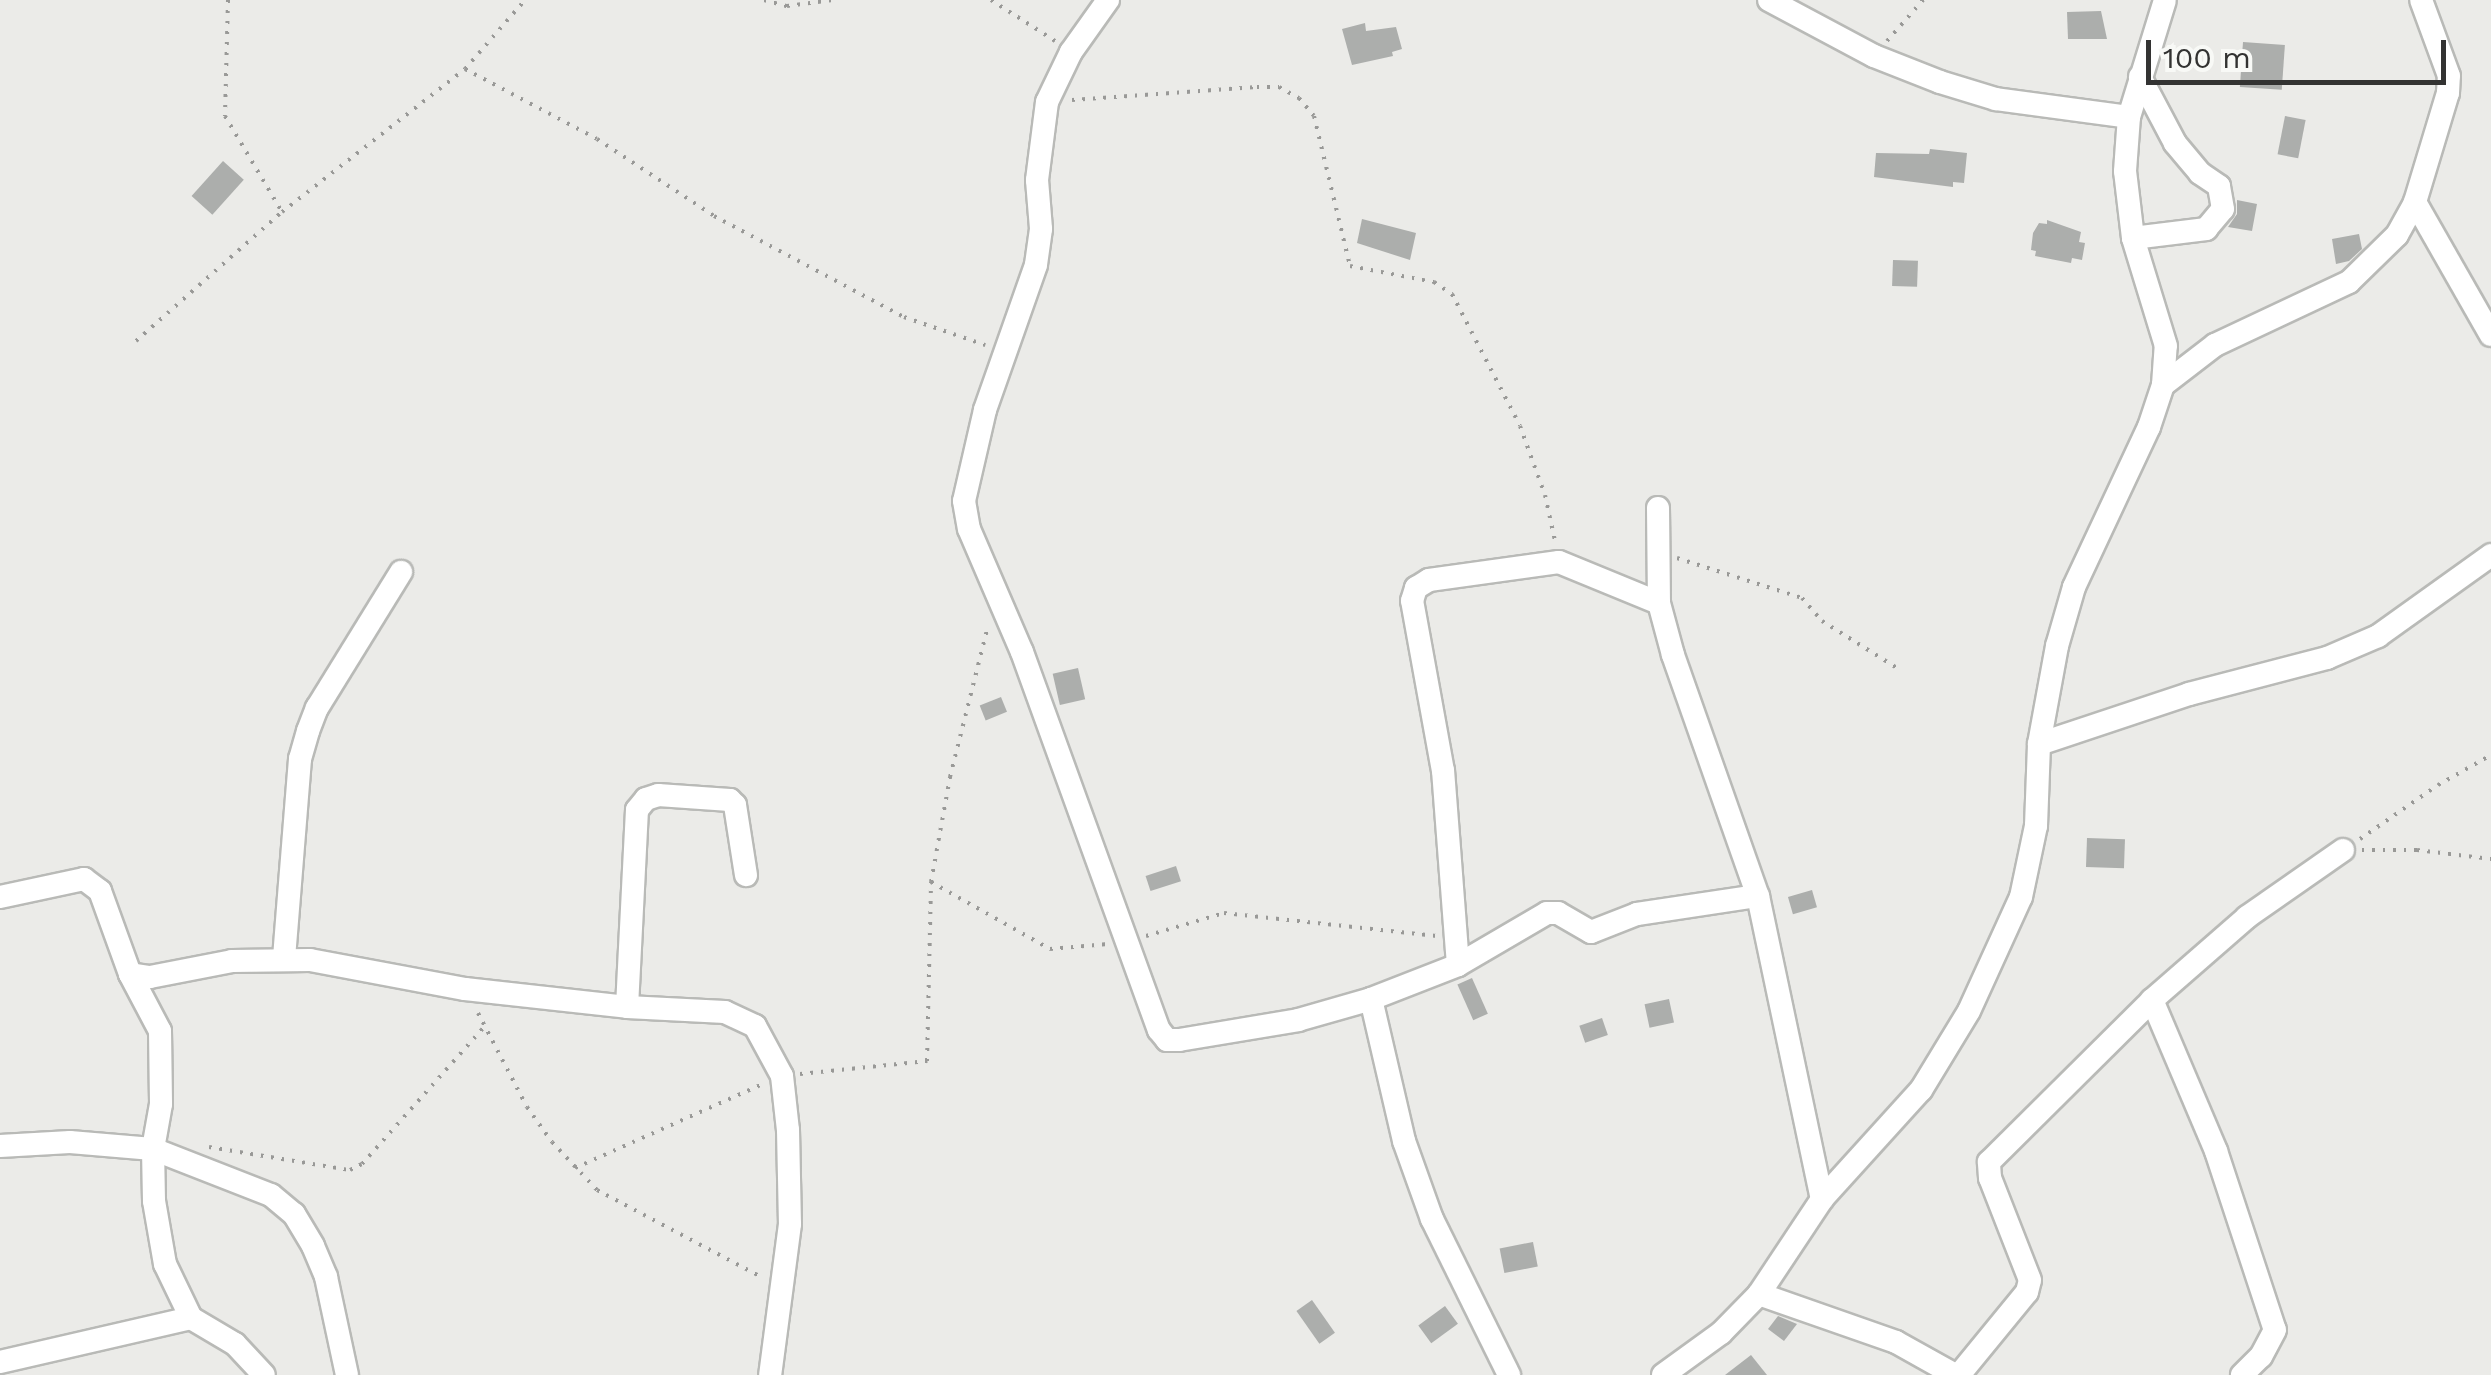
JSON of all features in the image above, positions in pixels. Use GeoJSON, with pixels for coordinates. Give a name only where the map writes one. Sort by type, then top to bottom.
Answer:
{"type":"FeatureCollection","features":[{"type":"Feature","properties":{"kind":"street"},"geometry":{"type":"LineString","coordinates":[[1108,0],[1072,52],[1047,102],[1037,180],[1039,248],[1008,352],[984,410],[964,501],[969,529],[994,595],[1022,652],[1159,1030],[1167,1040],[1298,1020],[1371,999],[1458,965],[1546,913],[1558,913],[1590,932],[1637,914],[1758,896]]}},
{"type":"Feature","properties":{"kind":"street"},"geometry":{"type":"LineString","coordinates":[[1769,0],[1874,56],[1996,99],[2128,117]]}},
{"type":"Feature","properties":{"kind":"street"},"geometry":{"type":"LineString","coordinates":[[1662,1375],[1721,1333],[1759,1294],[1822,1199],[1920,1090],[1969,1011],[2021,897],[2036,826],[2038,744],[2074,587],[2164,385],[2166,346],[2133,238],[2125,171],[2128,117],[2165,0]]}},
{"type":"Feature","properties":{"kind":"street"},"geometry":{"type":"LineString","coordinates":[[2164,385],[2215,345],[2349,282],[2379,257],[2415,202],[2449,76],[2421,0]]}},
{"type":"Feature","properties":{"kind":"street"},"geometry":{"type":"LineString","coordinates":[[2133,238],[2206,229],[2223,209],[2218,186],[2200,173],[2175,143],[2140,77]]}},
{"type":"Feature","properties":{"kind":"street"},"geometry":{"type":"LineString","coordinates":[[2415,202],[2491,335]]}},
{"type":"Feature","properties":{"kind":"street"},"geometry":{"type":"LineString","coordinates":[[1658,508],[1659,603],[1672,655],[1758,896],[1822,1199]]}},
{"type":"Feature","properties":{"kind":"street"},"geometry":{"type":"LineString","coordinates":[[2038,744],[2190,694],[2327,658],[2378,636],[2491,554]]}},
{"type":"Feature","properties":{"kind":"street"},"geometry":{"type":"LineString","coordinates":[[1458,965],[1443,771],[1412,600],[1416,588],[1428,580],[1559,562],[1659,603]]}},
{"type":"Feature","properties":{"kind":"street"},"geometry":{"type":"LineString","coordinates":[[284,958],[300,759],[308,731],[402,572]]}},
{"type":"Feature","properties":{"kind":"street"},"geometry":{"type":"LineString","coordinates":[[627,1007],[637,810],[646,799],[658,794],[730,800],[735,805],[746,875]]}},
{"type":"Feature","properties":{"kind":"street"},"geometry":{"type":"LineString","coordinates":[[1759,1294],[1896,1342],[1957,1375],[2027,1292],[2030,1280],[1990,1178],[1990,1162],[2152,1000],[2246,917],[2342,850]]}},
{"type":"Feature","properties":{"kind":"street"},"geometry":{"type":"LineString","coordinates":[[0,897],[84,879],[100,892],[130,974],[160,1031],[161,1104],[152,1150],[154,1201],[166,1264],[191,1318],[235,1344],[264,1375]]}},
{"type":"Feature","properties":{"kind":"street"},"geometry":{"type":"LineString","coordinates":[[130,974],[150,977],[232,962],[284,958],[465,989],[627,1007],[725,1012],[755,1026],[782,1076],[790,1224],[778,1286],[770,1375]]}},
{"type":"Feature","properties":{"kind":"street"},"geometry":{"type":"LineString","coordinates":[[1371,999],[1404,1141],[1427,1204],[1509,1375]]}},
{"type":"Feature","properties":{"kind":"street"},"geometry":{"type":"LineString","coordinates":[[2152,1000],[2216,1151],[2275,1330],[2261,1356],[2242,1375]]}},
{"type":"Feature","properties":{"kind":"street"},"geometry":{"type":"LineString","coordinates":[[0,1146],[70,1142],[152,1150],[258,1188],[294,1214],[326,1277],[348,1375]]}},
{"type":"Feature","properties":{"kind":"street"},"geometry":{"type":"LineString","coordinates":[[0,1362],[191,1318]]}},
{"type":"Feature","properties":{"kind":"path"},"geometry":{"type":"LineString","coordinates":[[228,0],[225,116],[282,212]]}},
{"type":"Feature","properties":{"kind":"path"},"geometry":{"type":"LineString","coordinates":[[136,342],[282,212],[465,69],[525,0]]}},
{"type":"Feature","properties":{"kind":"path"},"geometry":{"type":"LineString","coordinates":[[764,0],[799,6],[833,0]]}},
{"type":"Feature","properties":{"kind":"path"},"geometry":{"type":"LineString","coordinates":[[992,0],[1072,52]]}},
{"type":"Feature","properties":{"kind":"path"},"geometry":{"type":"LineString","coordinates":[[1874,56],[1923,0]]}},
{"type":"Feature","properties":{"kind":"path"},"geometry":{"type":"LineString","coordinates":[[465,69],[596,139],[714,216],[904,317],[1008,352]]}},
{"type":"Feature","properties":{"kind":"path"},"geometry":{"type":"LineString","coordinates":[[1047,102],[1279,86],[1299,98],[1314,116],[1350,266],[1434,282],[1452,294],[1520,426],[1545,494],[1559,562]]}},
{"type":"Feature","properties":{"kind":"path"},"geometry":{"type":"LineString","coordinates":[[1658,552],[1747,577],[1802,598],[1822,621],[1898,668]]}},
{"type":"Feature","properties":{"kind":"path"},"geometry":{"type":"LineString","coordinates":[[575,1168],[782,1076],[927,1061],[931,882],[950,777],[976,688],[994,595]]}},
{"type":"Feature","properties":{"kind":"path"},"geometry":{"type":"LineString","coordinates":[[2342,850],[2438,785],[2491,756]]}},
{"type":"Feature","properties":{"kind":"path"},"geometry":{"type":"LineString","coordinates":[[2342,850],[2417,850],[2491,860]]}},
{"type":"Feature","properties":{"kind":"path"},"geometry":{"type":"LineString","coordinates":[[931,882],[1050,950],[1129,942],[1224,913],[1458,938]]}},
{"type":"Feature","properties":{"kind":"path"},"geometry":{"type":"LineString","coordinates":[[465,989],[527,1108],[575,1168],[609,1200],[778,1286]]}},
{"type":"Feature","properties":{"kind":"path"},"geometry":{"type":"LineString","coordinates":[[209,1146],[350,1170],[362,1164],[485,1026]]}},
{"type":"Feature","properties":{"kind":"building"},"geometry":{"type":"Polygon","coordinates":[[[2101,11],[2107,39],[2068,39],[2067,12],[2101,11]]]}},
{"type":"Feature","properties":{"kind":"building"},"geometry":{"type":"Polygon","coordinates":[[[1365,23],[1366,31],[1396,27],[1402,49],[1392,52],[1393,56],[1352,65],[1342,29],[1365,23]]]}},
{"type":"Feature","properties":{"kind":"building"},"geometry":{"type":"Polygon","coordinates":[[[2243,42],[2285,45],[2282,90],[2240,87],[2243,42]]]}},
{"type":"Feature","properties":{"kind":"building"},"geometry":{"type":"Polygon","coordinates":[[[2285,116],[2306,120],[2298,158],[2278,154],[2285,116]]]}},
{"type":"Feature","properties":{"kind":"building"},"geometry":{"type":"Polygon","coordinates":[[[1930,149],[1967,153],[1964,183],[1953,182],[1953,187],[1874,177],[1876,153],[1929,154],[1930,149]]]}},
{"type":"Feature","properties":{"kind":"building"},"geometry":{"type":"Polygon","coordinates":[[[223,161],[244,180],[212,215],[192,196],[223,161]]]}},
{"type":"Feature","properties":{"kind":"building"},"geometry":{"type":"Polygon","coordinates":[[[2237,200],[2257,204],[2252,231],[2228,227],[2237,214],[2237,200]]]}},
{"type":"Feature","properties":{"kind":"building"},"geometry":{"type":"Polygon","coordinates":[[[1362,219],[1416,233],[1410,260],[1357,243],[1362,219]]]}},
{"type":"Feature","properties":{"kind":"building"},"geometry":{"type":"Polygon","coordinates":[[[2047,220],[2081,232],[2079,242],[2085,243],[2082,260],[2072,258],[2071,263],[2035,256],[2036,251],[2031,250],[2033,233],[2039,223],[2047,224],[2047,220]]]}},
{"type":"Feature","properties":{"kind":"building"},"geometry":{"type":"Polygon","coordinates":[[[2359,234],[2362,249],[2349,261],[2336,264],[2332,239],[2359,234]]]}},
{"type":"Feature","properties":{"kind":"building"},"geometry":{"type":"Polygon","coordinates":[[[1893,260],[1918,261],[1917,287],[1892,286],[1893,260]]]}},
{"type":"Feature","properties":{"kind":"building"},"geometry":{"type":"Polygon","coordinates":[[[1078,668],[1085,699],[1060,705],[1053,674],[1078,668]]]}},
{"type":"Feature","properties":{"kind":"building"},"geometry":{"type":"Polygon","coordinates":[[[1001,697],[1007,712],[986,720],[980,706],[1001,697]]]}},
{"type":"Feature","properties":{"kind":"building"},"geometry":{"type":"Polygon","coordinates":[[[2087,838],[2125,839],[2124,868],[2086,867],[2087,838]]]}},
{"type":"Feature","properties":{"kind":"building"},"geometry":{"type":"Polygon","coordinates":[[[1176,866],[1181,881],[1151,891],[1146,876],[1176,866]]]}},
{"type":"Feature","properties":{"kind":"building"},"geometry":{"type":"Polygon","coordinates":[[[1812,890],[1817,907],[1793,914],[1788,897],[1812,890]]]}},
{"type":"Feature","properties":{"kind":"building"},"geometry":{"type":"Polygon","coordinates":[[[1472,978],[1488,1014],[1473,1020],[1457,985],[1472,978]]]}},
{"type":"Feature","properties":{"kind":"building"},"geometry":{"type":"Polygon","coordinates":[[[1669,999],[1674,1022],[1650,1028],[1645,1004],[1669,999]]]}},
{"type":"Feature","properties":{"kind":"building"},"geometry":{"type":"Polygon","coordinates":[[[1602,1018],[1608,1035],[1585,1043],[1579,1026],[1602,1018]]]}},
{"type":"Feature","properties":{"kind":"building"},"geometry":{"type":"Polygon","coordinates":[[[1533,1242],[1538,1267],[1504,1273],[1500,1248],[1533,1242]]]}},
{"type":"Feature","properties":{"kind":"building"},"geometry":{"type":"Polygon","coordinates":[[[1312,1300],[1335,1333],[1319,1344],[1296,1311],[1312,1300]]]}},
{"type":"Feature","properties":{"kind":"building"},"geometry":{"type":"Polygon","coordinates":[[[1445,1306],[1458,1324],[1431,1343],[1418,1325],[1445,1306]]]}},
{"type":"Feature","properties":{"kind":"building"},"geometry":{"type":"Polygon","coordinates":[[[1778,1316],[1797,1324],[1784,1341],[1768,1329],[1778,1316]]]}},
{"type":"Feature","properties":{"kind":"building"},"geometry":{"type":"Polygon","coordinates":[[[1751,1355],[1767,1375],[1725,1375],[1751,1355]]]}}]}
